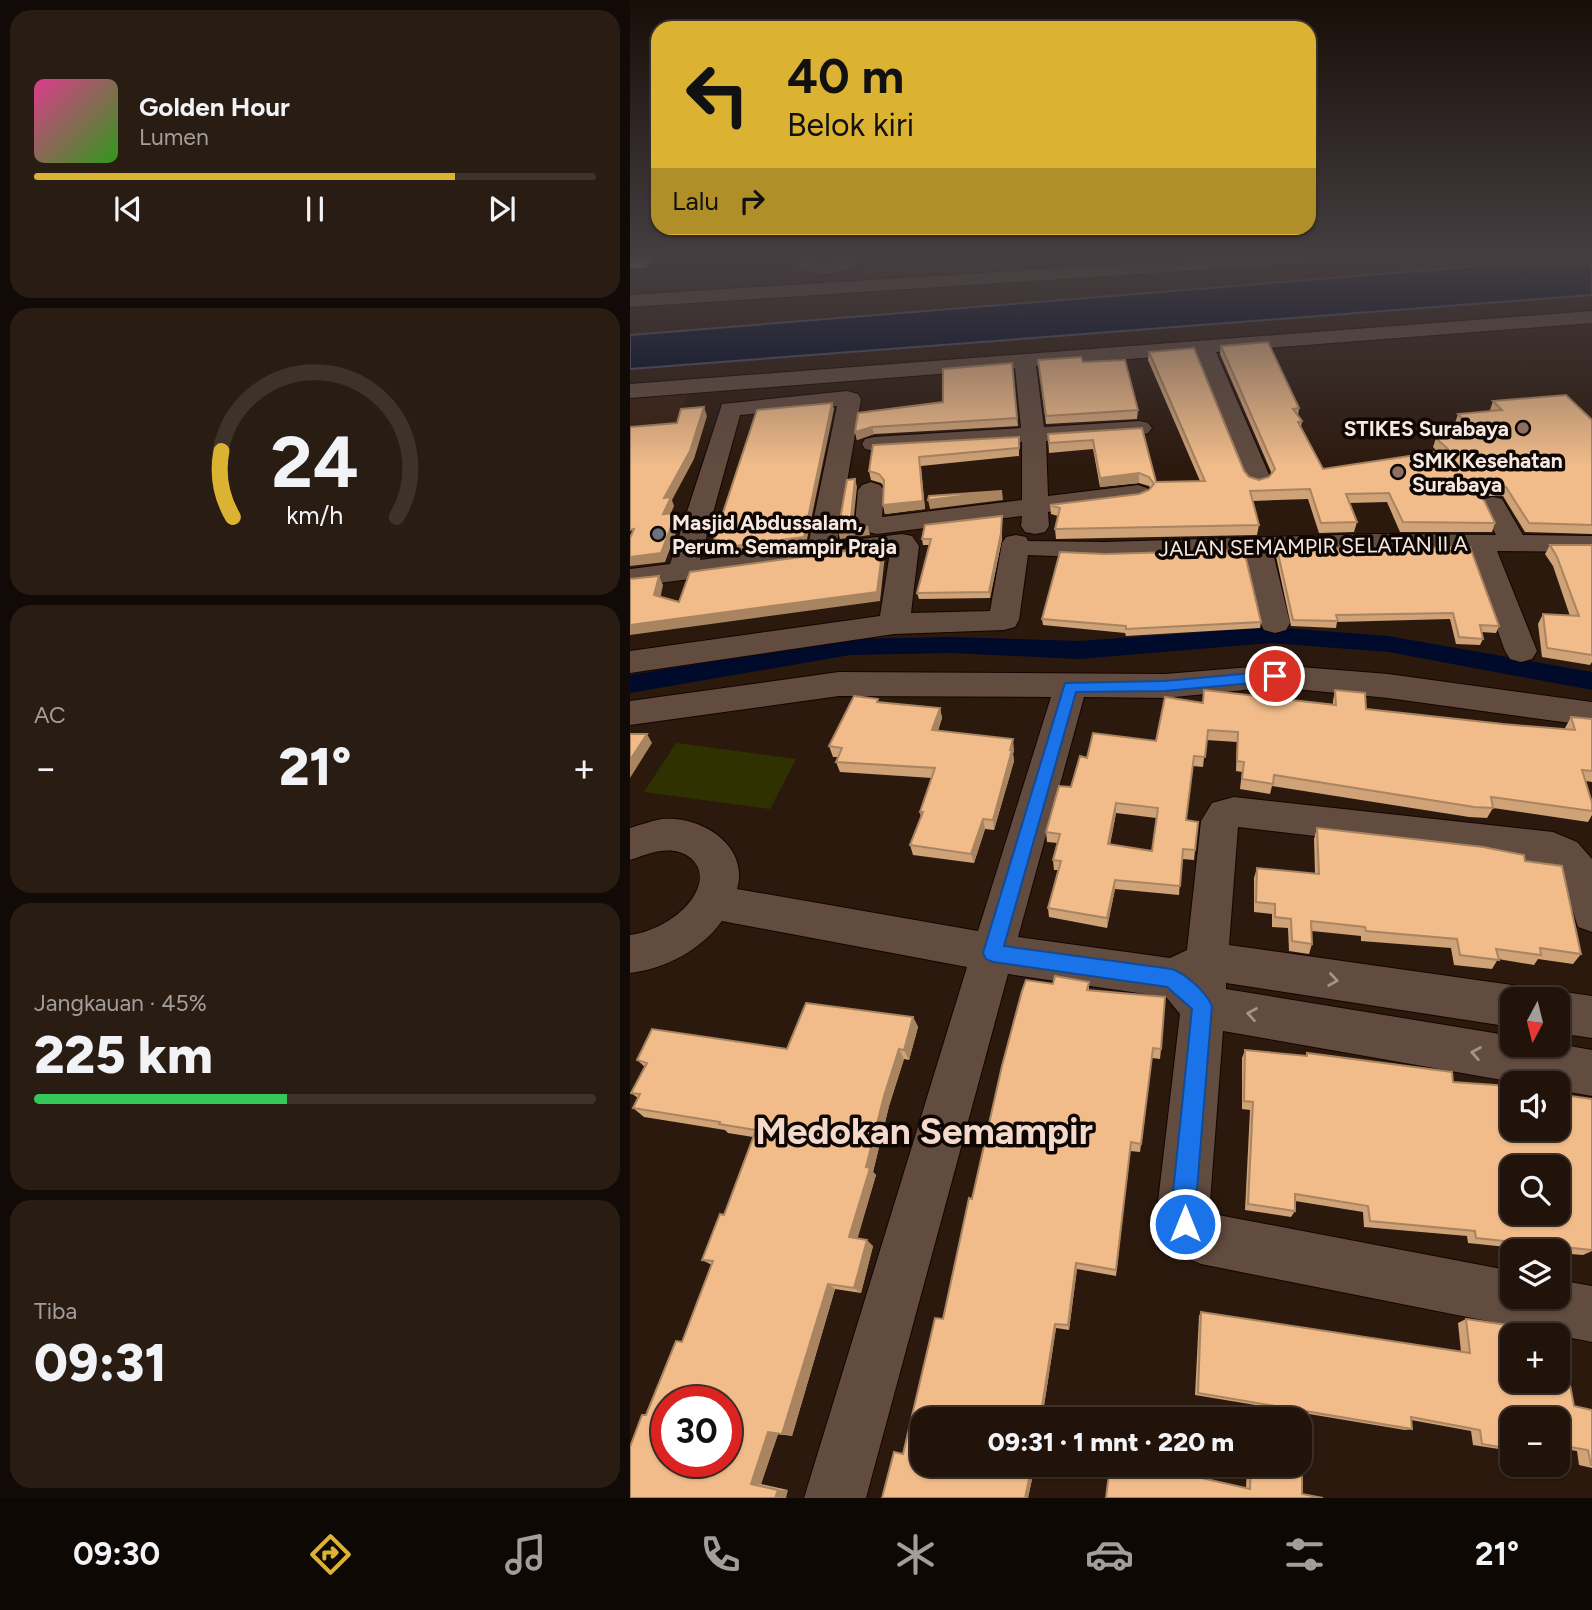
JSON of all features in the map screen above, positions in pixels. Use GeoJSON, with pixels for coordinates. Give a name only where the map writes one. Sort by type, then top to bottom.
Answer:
{"type":"FeatureCollection","features":[{"type":"Feature","properties":{"kind":"street"},"geometry":{"type":"LineString","coordinates":[[630,391],[1477,326]]}},
{"type":"Feature","properties":{"kind":"street"},"geometry":{"type":"LineString","coordinates":[[1203,347],[1258,479]]}},
{"type":"Feature","properties":{"kind":"street"},"geometry":{"type":"LineString","coordinates":[[630,662],[894,624],[1004,620],[1037,504],[1035,434],[1025,360]]}},
{"type":"Feature","properties":{"kind":"street"},"geometry":{"type":"LineString","coordinates":[[683,567],[737,383]]}},
{"type":"Feature","properties":{"kind":"street"},"geometry":{"type":"LineString","coordinates":[[730,409],[842,397],[850,399],[821,552]]}},
{"type":"Feature","properties":{"kind":"street"},"geometry":{"type":"LineString","coordinates":[[874,444],[1140,428]]}},
{"type":"Feature","properties":{"kind":"street"},"geometry":{"type":"LineString","coordinates":[[871,490],[868,524],[872,526],[1138,492]]}},
{"type":"Feature","properties":{"kind":"street"},"geometry":{"type":"LineString","coordinates":[[1493,505],[1514,543]]}},
{"type":"Feature","properties":{"kind":"street"},"geometry":{"type":"LineString","coordinates":[[630,578],[683,567],[902,542],[905,546],[894,624]]}},
{"type":"Feature","properties":{"kind":"street","name":"JALAN SEMAMPIR SELATAN II A"},"geometry":{"type":"LineString","coordinates":[[1025,546],[1105,550],[1258,548],[1372,542],[1591,546]]}},
{"type":"Feature","properties":{"kind":"street"},"geometry":{"type":"LineString","coordinates":[[1480,543],[1521,651]]}},
{"type":"Feature","properties":{"kind":"street"},"geometry":{"type":"LineString","coordinates":[[1025,546],[1031,607]]}},
{"type":"Feature","properties":{"kind":"street"},"geometry":{"type":"LineString","coordinates":[[1258,548],[1275,623]]}},
{"type":"Feature","properties":{"kind":"street"},"geometry":{"type":"LineString","coordinates":[[630,566],[683,567]]}},
{"type":"Feature","properties":{"kind":"street"},"geometry":{"type":"LineString","coordinates":[[630,713],[839,684],[1165,686],[1275,676],[1388,686],[1592,715]]}},
{"type":"Feature","properties":{"kind":"street"},"geometry":{"type":"LineString","coordinates":[[835,1498],[1070,687]]}},
{"type":"Feature","properties":{"kind":"street"},"geometry":{"type":"LineString","coordinates":[[1592,914],[1578,867],[1568,855],[1553,848],[1234,812],[1225,814],[1220,821],[1194,982],[1184,1202],[1185,1224],[1201,1238],[1592,1314]]}},
{"type":"Feature","properties":{"kind":"street"},"geometry":{"type":"LineString","coordinates":[[630,844],[663,835],[684,835],[701,841],[713,851],[720,866],[720,883],[713,902],[700,920],[681,936],[631,956]]}},
{"type":"Feature","properties":{"kind":"street"},"geometry":{"type":"LineString","coordinates":[[713,902],[993,953],[1194,982],[1500,1005]]}},
{"type":"Feature","properties":{"kind":"street"},"geometry":{"type":"LineString","coordinates":[[1194,982],[1592,1073]]}},
{"type":"Feature","properties":{"kind":"street"},"geometry":{"type":"LineString","coordinates":[[1570,1014],[1592,1017]]}},
{"type":"Feature","properties":{"kind":"shaded area"},"geometry":{"type":"Polygon","coordinates":[[[689,390],[668,451],[630,526],[630,394],[689,390]]]}},
{"type":"Feature","properties":{"kind":"shaded area"},"geometry":{"type":"Polygon","coordinates":[[[676,743],[796,759],[770,809],[644,792],[676,743]]]}},
{"type":"Feature","properties":{"kind":"water"},"geometry":{"type":"Polygon","coordinates":[[[742,326],[1190,326],[630,369],[630,335],[742,326]]]}},
{"type":"Feature","properties":{"kind":"building"},"geometry":{"type":"Polygon","coordinates":[[[1268,342],[1299,408],[1293,409],[1302,421],[1298,422],[1323,469],[1449,450],[1436,438],[1474,432],[1458,414],[1502,410],[1493,401],[1566,395],[1592,420],[1592,525],[1529,523],[1506,487],[1487,487],[1481,494],[1495,523],[1403,522],[1389,493],[1346,494],[1357,522],[1321,523],[1310,489],[1250,491],[1259,525],[1055,529],[1060,508],[1050,505],[1139,494],[1149,490],[1154,484],[1149,477],[1139,473],[1100,478],[1093,440],[1049,443],[1048,434],[1142,428],[1156,482],[1205,481],[1149,352],[1194,348],[1244,471],[1249,477],[1259,480],[1269,477],[1275,469],[1221,346],[1268,342]]]}},
{"type":"Feature","properties":{"kind":"building"},"geometry":{"type":"Polygon","coordinates":[[[1081,357],[1083,362],[1125,360],[1138,410],[1046,416],[1038,360],[1081,357]]]}},
{"type":"Feature","properties":{"kind":"building"},"geometry":{"type":"Polygon","coordinates":[[[1012,363],[1017,418],[872,427],[855,432],[858,413],[943,402],[943,369],[1012,363]]]}},
{"type":"Feature","properties":{"kind":"building"},"geometry":{"type":"Polygon","coordinates":[[[832,403],[804,537],[711,549],[757,410],[832,403]]]}},
{"type":"Feature","properties":{"kind":"building"},"geometry":{"type":"Polygon","coordinates":[[[704,407],[690,451],[664,498],[671,497],[663,514],[676,513],[661,553],[630,557],[630,538],[634,529],[630,530],[630,427],[677,423],[681,409],[704,407]]]}},
{"type":"Feature","properties":{"kind":"building"},"geometry":{"type":"Polygon","coordinates":[[[1019,437],[1019,448],[919,457],[923,501],[883,505],[884,480],[879,474],[869,471],[873,445],[1019,437]]]}},
{"type":"Feature","properties":{"kind":"building"},"geometry":{"type":"Polygon","coordinates":[[[855,479],[851,517],[855,525],[868,527],[838,531],[847,480],[855,479]]]}},
{"type":"Feature","properties":{"kind":"building"},"geometry":{"type":"Polygon","coordinates":[[[1002,491],[928,500],[929,496],[1002,491]]]}},
{"type":"Feature","properties":{"kind":"building"},"geometry":{"type":"Polygon","coordinates":[[[1002,516],[989,592],[917,593],[931,539],[922,539],[925,525],[1002,516]]]}},
{"type":"Feature","properties":{"kind":"building"},"geometry":{"type":"Polygon","coordinates":[[[1550,545],[1592,545],[1592,655],[1547,648],[1543,614],[1579,616],[1550,545]]]}},
{"type":"Feature","properties":{"kind":"building"},"geometry":{"type":"Polygon","coordinates":[[[883,546],[877,592],[630,625],[630,579],[659,576],[654,595],[679,602],[690,572],[883,546]]]}},
{"type":"Feature","properties":{"kind":"building"},"geometry":{"type":"Polygon","coordinates":[[[1470,547],[1499,626],[1480,625],[1483,639],[1459,637],[1453,613],[1336,615],[1338,621],[1293,620],[1277,549],[1470,547]]]}},
{"type":"Feature","properties":{"kind":"building"},"geometry":{"type":"Polygon","coordinates":[[[1244,550],[1261,622],[1126,629],[1126,626],[1042,619],[1060,552],[1105,554],[1244,550]]]}},
{"type":"Feature","properties":{"kind":"building"},"geometry":{"type":"Polygon","coordinates":[[[1204,690],[1336,705],[1335,690],[1365,693],[1366,709],[1575,730],[1571,717],[1592,719],[1592,771],[1582,770],[1592,811],[1491,797],[1493,808],[1474,807],[1274,775],[1273,784],[1242,779],[1244,762],[1237,761],[1238,732],[1208,730],[1205,757],[1194,756],[1186,820],[1198,822],[1195,850],[1183,849],[1180,886],[1115,880],[1107,918],[1048,908],[1061,861],[1053,860],[1060,834],[1046,832],[1059,786],[1071,787],[1080,756],[1087,758],[1093,733],[1156,741],[1165,697],[1203,703],[1204,690]],[[1116,803],[1108,844],[1152,851],[1158,808],[1116,803]]]}},
{"type":"Feature","properties":{"kind":"building"},"geometry":{"type":"Polygon","coordinates":[[[854,696],[878,699],[877,702],[940,708],[932,730],[1013,739],[993,820],[983,819],[971,854],[910,845],[923,812],[920,812],[935,768],[836,762],[842,748],[829,746],[854,696]]]}},
{"type":"Feature","properties":{"kind":"building"},"geometry":{"type":"Polygon","coordinates":[[[630,734],[647,734],[630,760],[630,734]]]}},
{"type":"Feature","properties":{"kind":"building"},"geometry":{"type":"Polygon","coordinates":[[[1317,828],[1483,847],[1524,855],[1525,861],[1562,866],[1581,954],[1540,948],[1541,955],[1496,949],[1499,960],[1460,955],[1457,939],[1366,931],[1365,927],[1311,921],[1312,944],[1292,941],[1291,919],[1275,917],[1275,904],[1256,902],[1257,868],[1319,874],[1317,828]]]}},
{"type":"Feature","properties":{"kind":"building"},"geometry":{"type":"Polygon","coordinates":[[[1055,976],[1089,982],[1087,990],[1165,997],[1161,1049],[1153,1048],[1141,1144],[1131,1142],[1116,1270],[1076,1263],[1068,1325],[1055,1324],[1042,1407],[914,1407],[935,1318],[943,1319],[969,1198],[972,1199],[1022,991],[1026,980],[1053,984],[1055,976]]]}},
{"type":"Feature","properties":{"kind":"building"},"geometry":{"type":"Polygon","coordinates":[[[806,1003],[913,1017],[904,1050],[899,1049],[884,1096],[866,1167],[870,1168],[849,1237],[867,1240],[854,1288],[828,1284],[782,1434],[768,1432],[751,1484],[778,1490],[775,1498],[630,1498],[630,1447],[642,1415],[646,1415],[651,1403],[651,1477],[742,1477],[742,1386],[658,1386],[676,1341],[682,1342],[713,1261],[702,1260],[720,1214],[724,1215],[756,1130],[633,1108],[640,1094],[631,1093],[647,1063],[637,1060],[652,1029],[787,1049],[806,1003]]]}},
{"type":"Feature","properties":{"kind":"building"},"geometry":{"type":"Polygon","coordinates":[[[1245,1050],[1307,1056],[1307,1053],[1452,1072],[1453,1082],[1500,1085],[1500,1141],[1570,1141],[1570,1096],[1592,1099],[1592,1250],[1570,1248],[1570,1239],[1500,1240],[1476,1238],[1475,1231],[1370,1221],[1368,1206],[1295,1194],[1295,1211],[1248,1204],[1253,1102],[1244,1101],[1245,1050]]]}},
{"type":"Feature","properties":{"kind":"building"},"geometry":{"type":"Polygon","coordinates":[[[1201,1312],[1470,1353],[1466,1319],[1500,1324],[1500,1393],[1570,1393],[1570,1385],[1574,1406],[1592,1410],[1592,1465],[1588,1450],[1570,1447],[1570,1407],[1500,1407],[1500,1447],[1482,1444],[1480,1430],[1411,1417],[1412,1429],[1312,1412],[1312,1407],[1281,1407],[1198,1393],[1201,1312]]]}},
{"type":"Feature","properties":{"kind":"building"},"geometry":{"type":"Polygon","coordinates":[[[910,1424],[910,1477],[1029,1477],[1025,1498],[882,1498],[894,1452],[903,1454],[910,1424]]]}},
{"type":"Feature","properties":{"kind":"building"},"geometry":{"type":"Polygon","coordinates":[[[1109,1477],[1197,1477],[1250,1489],[1250,1477],[1302,1477],[1302,1494],[1323,1498],[1106,1498],[1109,1477]]]}},
{"type":"Feature","properties":{"kind":"waterway"},"geometry":{"type":"LineString","coordinates":[[630,684],[850,647],[951,645],[1079,650],[1270,635],[1388,644],[1592,681]]}},
{"type":"Feature","properties":{"kind":"place","name":"STIKES Surabaya"},"geometry":{"type":"Point","coordinates":[1523,428]}},
{"type":"Feature","properties":{"kind":"place","name":"SMK Kesehatan Surabaya"},"geometry":{"type":"Point","coordinates":[1398,472]}},
{"type":"Feature","properties":{"kind":"place","name":"Masjid Abdussalam, Perum. Semampir Praja"},"geometry":{"type":"Point","coordinates":[658,534]}},
{"type":"Feature","properties":{"kind":"district","name":"Medokan Semampir"},"geometry":{"type":"Point","coordinates":[924,1131]}},
{"type":"Feature","properties":{"kind":"route"},"geometry":{"type":"LineString","coordinates":[[1185,1224],[1184,1202],[1202,1006],[1172,978],[993,953],[1070,687],[1165,686],[1275,676]]}}]}
